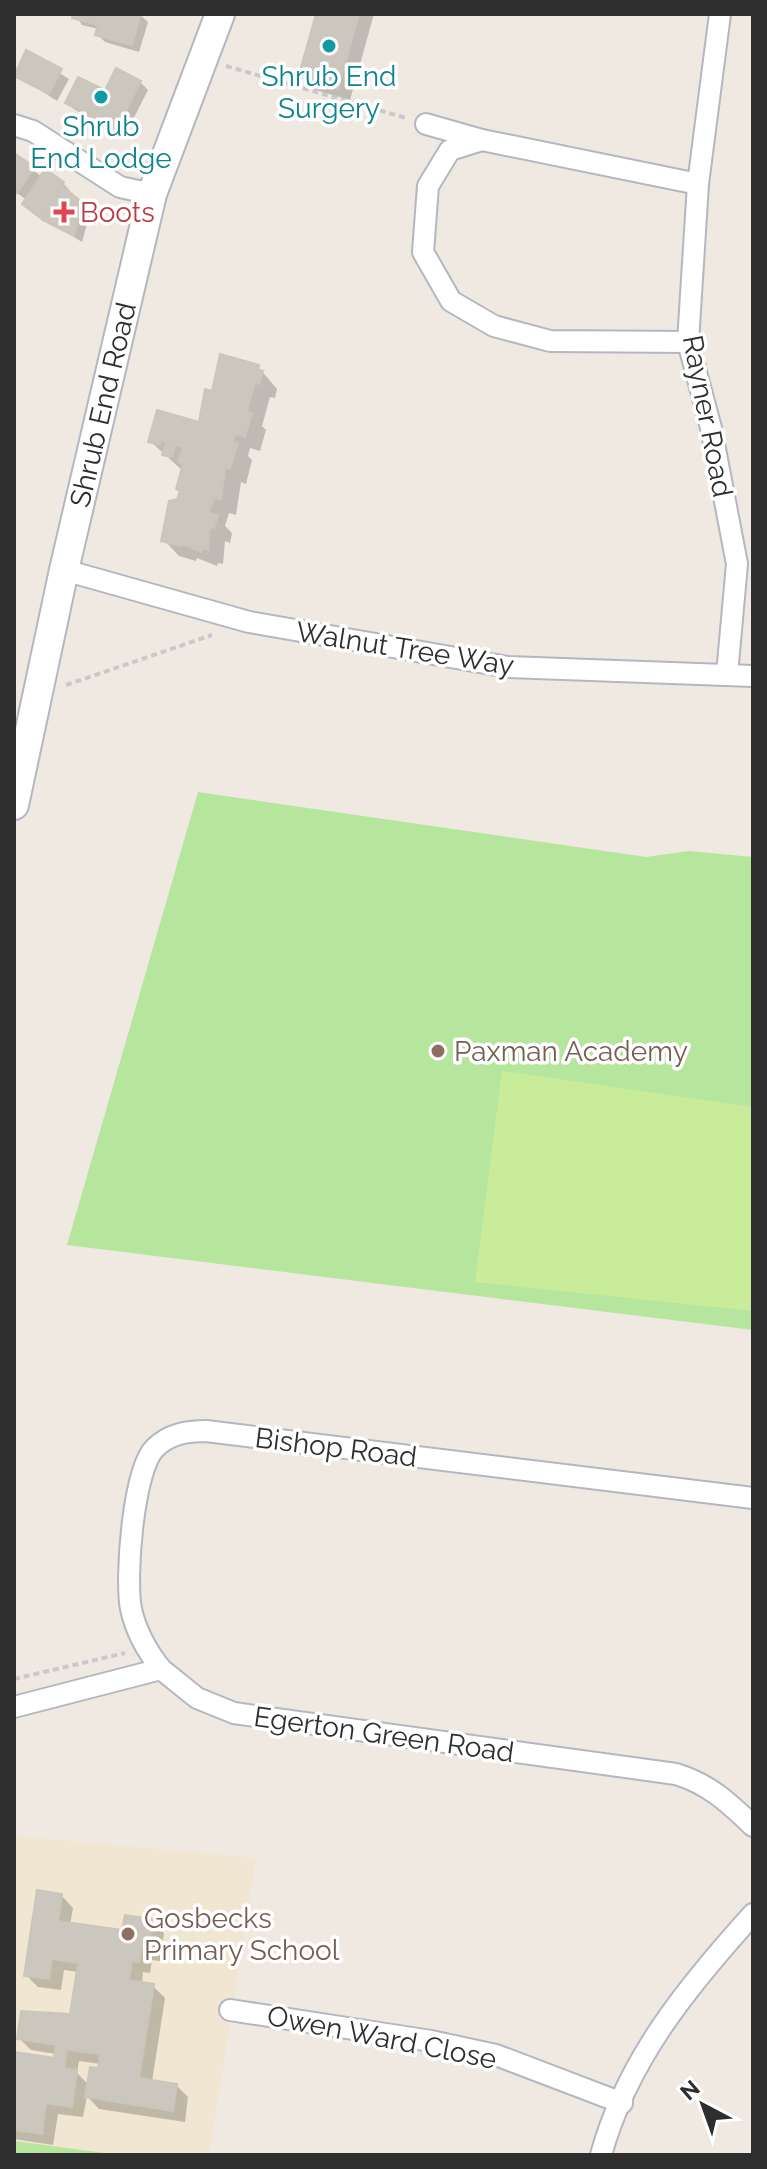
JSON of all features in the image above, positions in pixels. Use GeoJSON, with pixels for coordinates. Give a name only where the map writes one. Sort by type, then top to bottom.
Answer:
{"type":"FeatureCollection","features":[{"type":"Feature","properties":{"kind":"main road","name":"Shrub End Road"},"geometry":{"type":"LineString","coordinates":[[14,805],[64,570],[152,194],[220,14]]}},
{"type":"Feature","properties":{"kind":"street","name":"Rayner Road"},"geometry":{"type":"LineString","coordinates":[[720,14],[698,184],[688,342],[711,428],[737,564],[727,674]]}},
{"type":"Feature","properties":{"kind":"street"},"geometry":{"type":"LineString","coordinates":[[426,124],[482,140],[698,184]]}},
{"type":"Feature","properties":{"kind":"street"},"geometry":{"type":"LineString","coordinates":[[14,125],[33,131],[120,187],[152,194]]}},
{"type":"Feature","properties":{"kind":"street"},"geometry":{"type":"LineString","coordinates":[[482,140],[450,150],[428,186],[423,252],[451,301],[494,326],[550,341],[688,342]]}},
{"type":"Feature","properties":{"kind":"street","name":"Walnut Tree Way"},"geometry":{"type":"LineString","coordinates":[[64,570],[249,622],[508,667],[753,676]]}},
{"type":"Feature","properties":{"kind":"street","name":"Bishop Road"},"geometry":{"type":"LineString","coordinates":[[161,1669],[145,1648],[131,1608],[130,1576],[143,1468],[152,1449],[167,1438],[186,1432],[206,1431],[753,1498]]}},
{"type":"Feature","properties":{"kind":"street"},"geometry":{"type":"LineString","coordinates":[[14,1707],[161,1669]]}},
{"type":"Feature","properties":{"kind":"street","name":"Egerton Green Road"},"geometry":{"type":"LineString","coordinates":[[161,1669],[197,1698],[234,1713],[676,1774],[699,1781],[720,1795],[753,1826]]}},
{"type":"Feature","properties":{"kind":"street"},"geometry":{"type":"LineString","coordinates":[[601,2155],[637,2066],[666,2016],[753,1914]]}},
{"type":"Feature","properties":{"kind":"street","name":"Owen Ward Close"},"geometry":{"type":"LineString","coordinates":[[230,2010],[431,2041],[496,2055],[622,2103]]}},
{"type":"Feature","properties":{"kind":"path"},"geometry":{"type":"LineString","coordinates":[[203,54],[237,72],[426,124]]}},
{"type":"Feature","properties":{"kind":"path"},"geometry":{"type":"LineString","coordinates":[[37,695],[249,622]]}},
{"type":"Feature","properties":{"kind":"path"},"geometry":{"type":"LineString","coordinates":[[14,1679],[145,1648]]}},
{"type":"Feature","properties":{"kind":"shaded area","name":"Gosbecks Primary School"},"geometry":{"type":"Polygon","coordinates":[[[14,1836],[256,1858],[209,2155],[14,2155],[14,1836]]]}},
{"type":"Feature","properties":{"kind":"green space","name":"Paxman Academy"},"geometry":{"type":"Polygon","coordinates":[[[198,792],[646,857],[689,851],[753,857],[753,1330],[67,1245],[198,792]]]}},
{"type":"Feature","properties":{"kind":"green space"},"geometry":{"type":"Polygon","coordinates":[[[502,1071],[753,1107],[753,1311],[475,1282],[502,1071]]]}},
{"type":"Feature","properties":{"kind":"green space"},"geometry":{"type":"Polygon","coordinates":[[[14,2141],[119,2155],[14,2155],[14,2141]]]}},
{"type":"Feature","properties":{"kind":"building"},"geometry":{"type":"Polygon","coordinates":[[[73,14],[141,14],[132,45],[95,35],[98,25],[72,18],[73,14]]]}},
{"type":"Feature","properties":{"kind":"building","name":"Shrub End Surgery"},"geometry":{"type":"Polygon","coordinates":[[[316,14],[359,14],[338,89],[298,78],[316,14]]]}},
{"type":"Feature","properties":{"kind":"building"},"geometry":{"type":"Polygon","coordinates":[[[26,50],[62,69],[49,94],[14,76],[26,50]]]}},
{"type":"Feature","properties":{"kind":"building","name":"Shrub End Lodge"},"geometry":{"type":"Polygon","coordinates":[[[116,68],[141,81],[117,129],[65,103],[78,77],[105,90],[116,68]]]}},
{"type":"Feature","properties":{"kind":"building"},"geometry":{"type":"Polygon","coordinates":[[[14,153],[35,167],[17,193],[14,191],[14,153]]]}},
{"type":"Feature","properties":{"kind":"building"},"geometry":{"type":"Polygon","coordinates":[[[45,169],[64,182],[43,220],[22,204],[45,169]]]}},
{"type":"Feature","properties":{"kind":"building","name":"Boots"},"geometry":{"type":"Polygon","coordinates":[[[62,186],[83,203],[74,236],[43,220],[62,186]]]}},
{"type":"Feature","properties":{"kind":"building"},"geometry":{"type":"Polygon","coordinates":[[[220,354],[259,365],[258,370],[263,371],[259,384],[255,383],[247,411],[252,413],[245,437],[235,434],[233,442],[238,443],[230,469],[225,468],[221,500],[214,498],[209,513],[218,515],[214,528],[210,527],[208,550],[202,548],[201,552],[182,544],[161,541],[169,501],[177,499],[180,491],[176,489],[183,464],[178,462],[183,447],[175,445],[172,457],[162,455],[166,442],[161,441],[160,445],[148,442],[157,410],[199,422],[205,389],[212,391],[220,354]]]}},
{"type":"Feature","properties":{"kind":"building"},"geometry":{"type":"Polygon","coordinates":[[[37,1890],[62,1894],[58,1921],[122,1930],[125,1915],[153,1919],[148,1950],[141,1949],[139,1962],[132,1961],[129,1980],[154,1984],[139,2078],[177,2084],[173,2111],[85,2097],[90,2067],[98,2068],[100,2054],[67,2050],[64,2068],[77,2070],[72,2107],[46,2103],[42,2134],[14,2130],[14,2052],[54,2058],[56,2045],[17,2039],[21,2011],[70,2014],[78,1963],[52,1959],[49,1979],[24,1976],[37,1890]]]}},
{"type":"Feature","properties":{"kind":"place","name":"Shrub End Surgery"},"geometry":{"type":"Point","coordinates":[329,46]}},
{"type":"Feature","properties":{"kind":"place","name":"Shrub End Lodge"},"geometry":{"type":"Point","coordinates":[101,97]}},
{"type":"Feature","properties":{"kind":"place","name":"Boots"},"geometry":{"type":"Point","coordinates":[64,212]}},
{"type":"Feature","properties":{"kind":"place","name":"Paxman Academy"},"geometry":{"type":"Point","coordinates":[438,1051]}},
{"type":"Feature","properties":{"kind":"place","name":"Gosbecks Primary School"},"geometry":{"type":"Point","coordinates":[128,1934]}}]}
